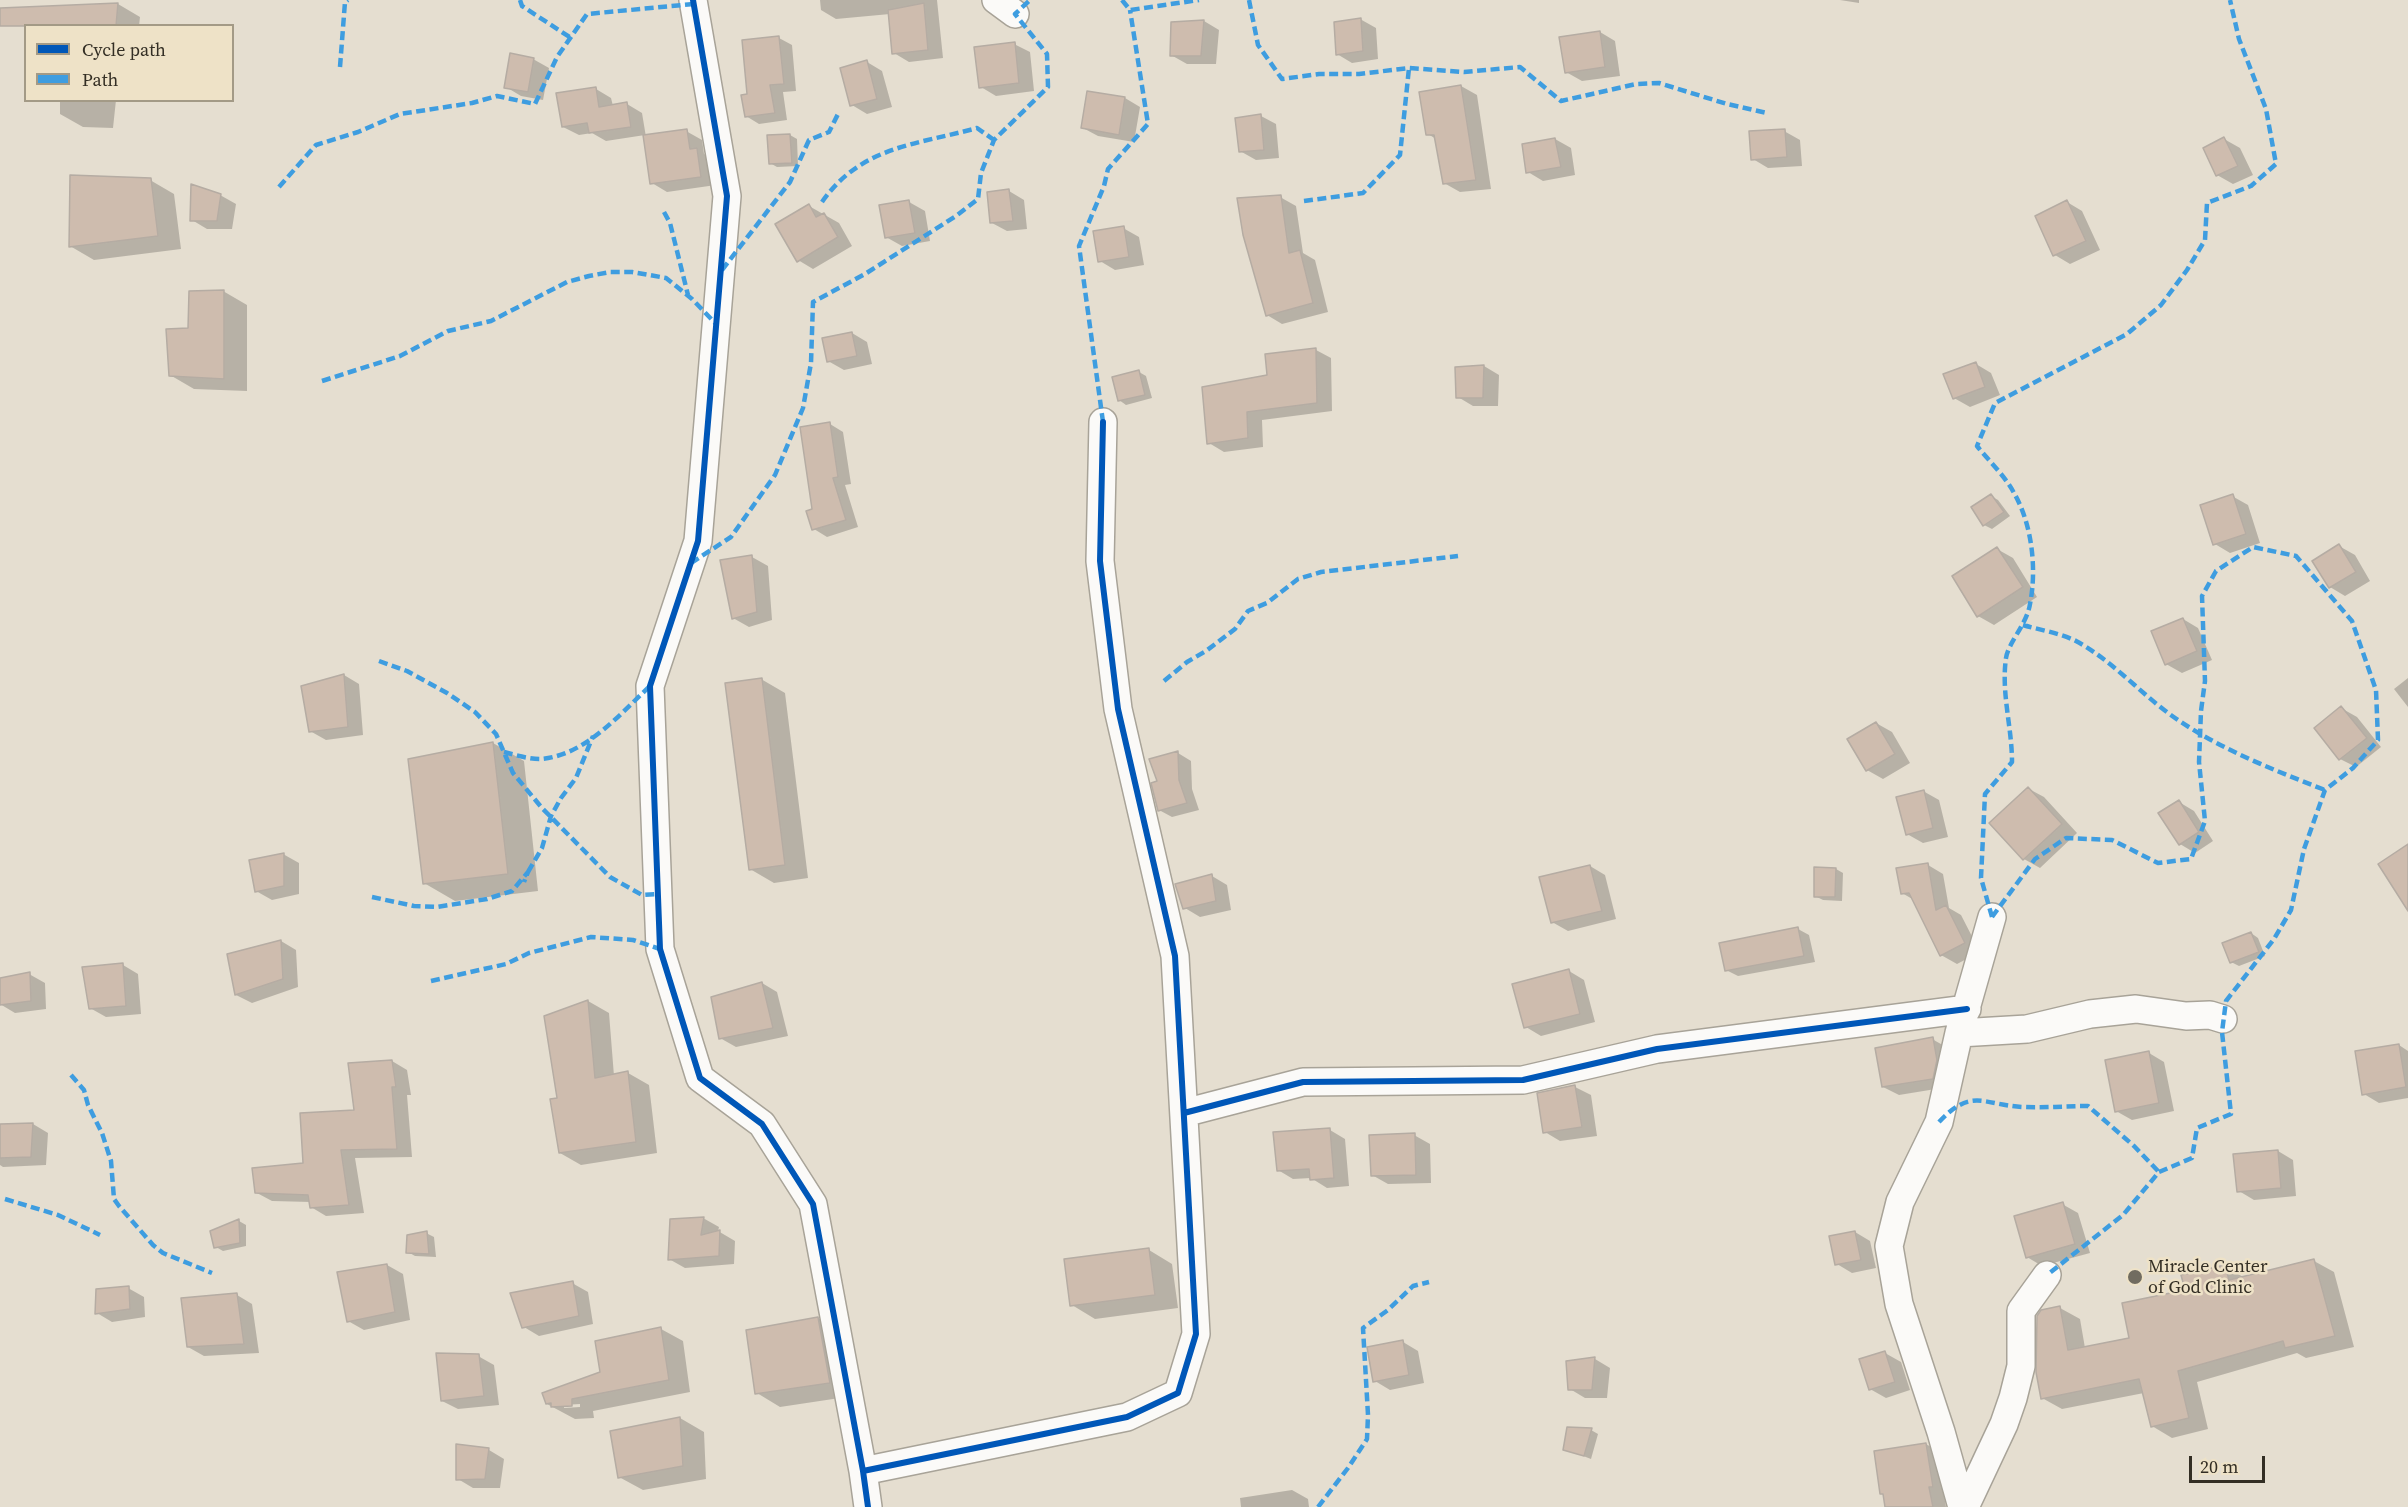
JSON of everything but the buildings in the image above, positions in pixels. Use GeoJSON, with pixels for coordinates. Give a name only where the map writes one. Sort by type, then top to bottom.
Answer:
{"type":"FeatureCollection","features":[{"type":"Feature","properties":{"kind":"street"},"geometry":{"type":"LineString","coordinates":[[693,0],[727,196],[698,541],[650,686],[660,949],[700,1078],[762,1124],[813,1204],[868,1507]]}},
{"type":"Feature","properties":{"kind":"street"},"geometry":{"type":"LineString","coordinates":[[863,1472],[1127,1417],[1178,1394],[1196,1334],[1175,956],[1118,709],[1100,561],[1103,422]]}},
{"type":"Feature","properties":{"kind":"street"},"geometry":{"type":"LineString","coordinates":[[1963,1507],[1899,1304],[1889,1246],[1900,1202],[1939,1122],[1971,984],[1992,917]]}},
{"type":"Feature","properties":{"kind":"street"},"geometry":{"type":"LineString","coordinates":[[1184,1113],[1303,1082],[1523,1080],[1657,1048],[1963,1021],[2027,1029],[2090,1014],[2136,1009],[2186,1016],[2210,1015],[2223,1018]]}},
{"type":"Feature","properties":{"kind":"street"},"geometry":{"type":"LineString","coordinates":[[1963,1507],[2004,1424],[2013,1398],[2021,1366],[2021,1311],[2047,1275]]}},
{"type":"Feature","properties":{"kind":"marked path"},"geometry":{"type":"LineString","coordinates":[[340,67],[345,2],[348,0]]}},
{"type":"Feature","properties":{"kind":"marked path"},"geometry":{"type":"LineString","coordinates":[[520,0],[522,6],[571,38]]}},
{"type":"Feature","properties":{"kind":"marked path"},"geometry":{"type":"LineString","coordinates":[[691,563],[731,537],[775,475],[803,408],[811,363],[813,302],[865,274],[956,216],[978,199],[981,173],[994,140],[1048,87],[1047,54],[1015,14],[1030,0]]}},
{"type":"Feature","properties":{"kind":"marked path"},"geometry":{"type":"LineString","coordinates":[[1122,0],[1130,10],[1199,0]]}},
{"type":"Feature","properties":{"kind":"marked path"},"geometry":{"type":"LineString","coordinates":[[1249,0],[1258,45],[1282,79],[1409,68],[1464,72],[1520,67],[1561,101],[1636,84],[1659,83],[1727,104],[1767,113]]}},
{"type":"Feature","properties":{"kind":"marked path"},"geometry":{"type":"LineString","coordinates":[[1992,917],[1981,878],[1985,794],[2012,762],[2005,684],[2006,658],[2028,611],[2032,590],[2033,562],[2029,533],[2020,505],[2006,481],[1977,446],[1995,403],[2127,334],[2161,305],[2187,270],[2205,240],[2207,203],[2251,186],[2276,164],[2266,109],[2239,39],[2230,0]]}},
{"type":"Feature","properties":{"kind":"marked path"},"geometry":{"type":"LineString","coordinates":[[279,187],[316,145],[358,132],[400,114],[472,103],[497,96],[535,104],[557,57],[587,14],[694,4]]}},
{"type":"Feature","properties":{"kind":"marked path"},"geometry":{"type":"LineString","coordinates":[[1103,422],[1079,246],[1104,186],[1108,169],[1148,124],[1130,10]]}},
{"type":"Feature","properties":{"kind":"marked path"},"geometry":{"type":"LineString","coordinates":[[1304,201],[1363,193],[1400,155],[1409,68]]}},
{"type":"Feature","properties":{"kind":"marked path"},"geometry":{"type":"LineString","coordinates":[[722,270],[790,182],[809,140],[829,132],[838,114]]}},
{"type":"Feature","properties":{"kind":"marked path"},"geometry":{"type":"LineString","coordinates":[[822,202],[837,183],[854,169],[891,150],[977,128],[994,140]]}},
{"type":"Feature","properties":{"kind":"marked path"},"geometry":{"type":"LineString","coordinates":[[664,212],[670,223],[688,295]]}},
{"type":"Feature","properties":{"kind":"marked path"},"geometry":{"type":"LineString","coordinates":[[322,381],[400,356],[448,331],[491,321],[567,282],[610,272],[632,272],[666,278],[692,299],[716,324]]}},
{"type":"Feature","properties":{"kind":"marked path"},"geometry":{"type":"LineString","coordinates":[[1992,917],[2035,859],[2066,838],[2112,840],[2158,863],[2191,859],[2205,821],[2199,762],[2205,681],[2202,596],[2216,571],[2253,547],[2296,556],[2352,621],[2376,690],[2378,740],[2353,768],[2325,790],[2304,849],[2291,910],[2274,939],[2226,1001],[2222,1032],[2231,1114],[2197,1128],[2192,1158],[2159,1172],[2123,1215],[2047,1275]]}},
{"type":"Feature","properties":{"kind":"marked path"},"geometry":{"type":"LineString","coordinates":[[1164,681],[1235,629],[1248,611],[1267,603],[1298,579],[1321,572],[1458,556]]}},
{"type":"Feature","properties":{"kind":"marked path"},"geometry":{"type":"LineString","coordinates":[[2023,625],[2076,641],[2104,659],[2181,722],[2251,760],[2325,790]]}},
{"type":"Feature","properties":{"kind":"marked path"},"geometry":{"type":"LineString","coordinates":[[379,661],[407,671],[447,693],[475,712],[496,734],[513,773],[542,808],[610,877],[642,895],[657,894]]}},
{"type":"Feature","properties":{"kind":"marked path"},"geometry":{"type":"LineString","coordinates":[[504,752],[540,759],[572,750],[601,732],[650,686]]}},
{"type":"Feature","properties":{"kind":"marked path"},"geometry":{"type":"LineString","coordinates":[[528,872],[542,848],[551,816],[576,778],[593,736]]}},
{"type":"Feature","properties":{"kind":"marked path"},"geometry":{"type":"LineString","coordinates":[[372,897],[414,906],[437,907],[487,899],[512,891],[528,872],[524,882]]}},
{"type":"Feature","properties":{"kind":"marked path"},"geometry":{"type":"LineString","coordinates":[[431,981],[506,964],[529,953],[591,937],[633,940],[660,949]]}},
{"type":"Feature","properties":{"kind":"marked path"},"geometry":{"type":"LineString","coordinates":[[71,1075],[84,1090],[88,1105],[102,1133],[111,1161],[114,1199],[153,1245],[163,1253],[212,1273]]}},
{"type":"Feature","properties":{"kind":"marked path"},"geometry":{"type":"LineString","coordinates":[[1939,1122],[1950,1111],[1970,1101],[2023,1107],[2088,1106],[2134,1146],[2159,1172]]}},
{"type":"Feature","properties":{"kind":"marked path"},"geometry":{"type":"LineString","coordinates":[[5,1199],[58,1215],[100,1235]]}},
{"type":"Feature","properties":{"kind":"marked path"},"geometry":{"type":"LineString","coordinates":[[1318,1507],[1367,1439],[1368,1415],[1363,1328],[1388,1310],[1413,1286],[1429,1282]]}},
{"type":"Feature","properties":{"kind":"cycle path"},"geometry":{"type":"LineString","coordinates":[[693,0],[727,196],[698,541],[650,686],[660,949],[700,1078],[762,1124],[813,1204],[868,1507]]}},
{"type":"Feature","properties":{"kind":"cycle path"},"geometry":{"type":"LineString","coordinates":[[863,1471],[1127,1417],[1178,1393],[1196,1334],[1175,956],[1118,709],[1100,561],[1103,422]]}},
{"type":"Feature","properties":{"kind":"cycle path"},"geometry":{"type":"LineString","coordinates":[[1184,1113],[1303,1082],[1523,1080],[1657,1049],[1967,1009]]}},
{"type":"Feature","properties":{"kind":"place","name":"Miracle Center of God Clinic"},"geometry":{"type":"Point","coordinates":[2135,1277]}}]}
